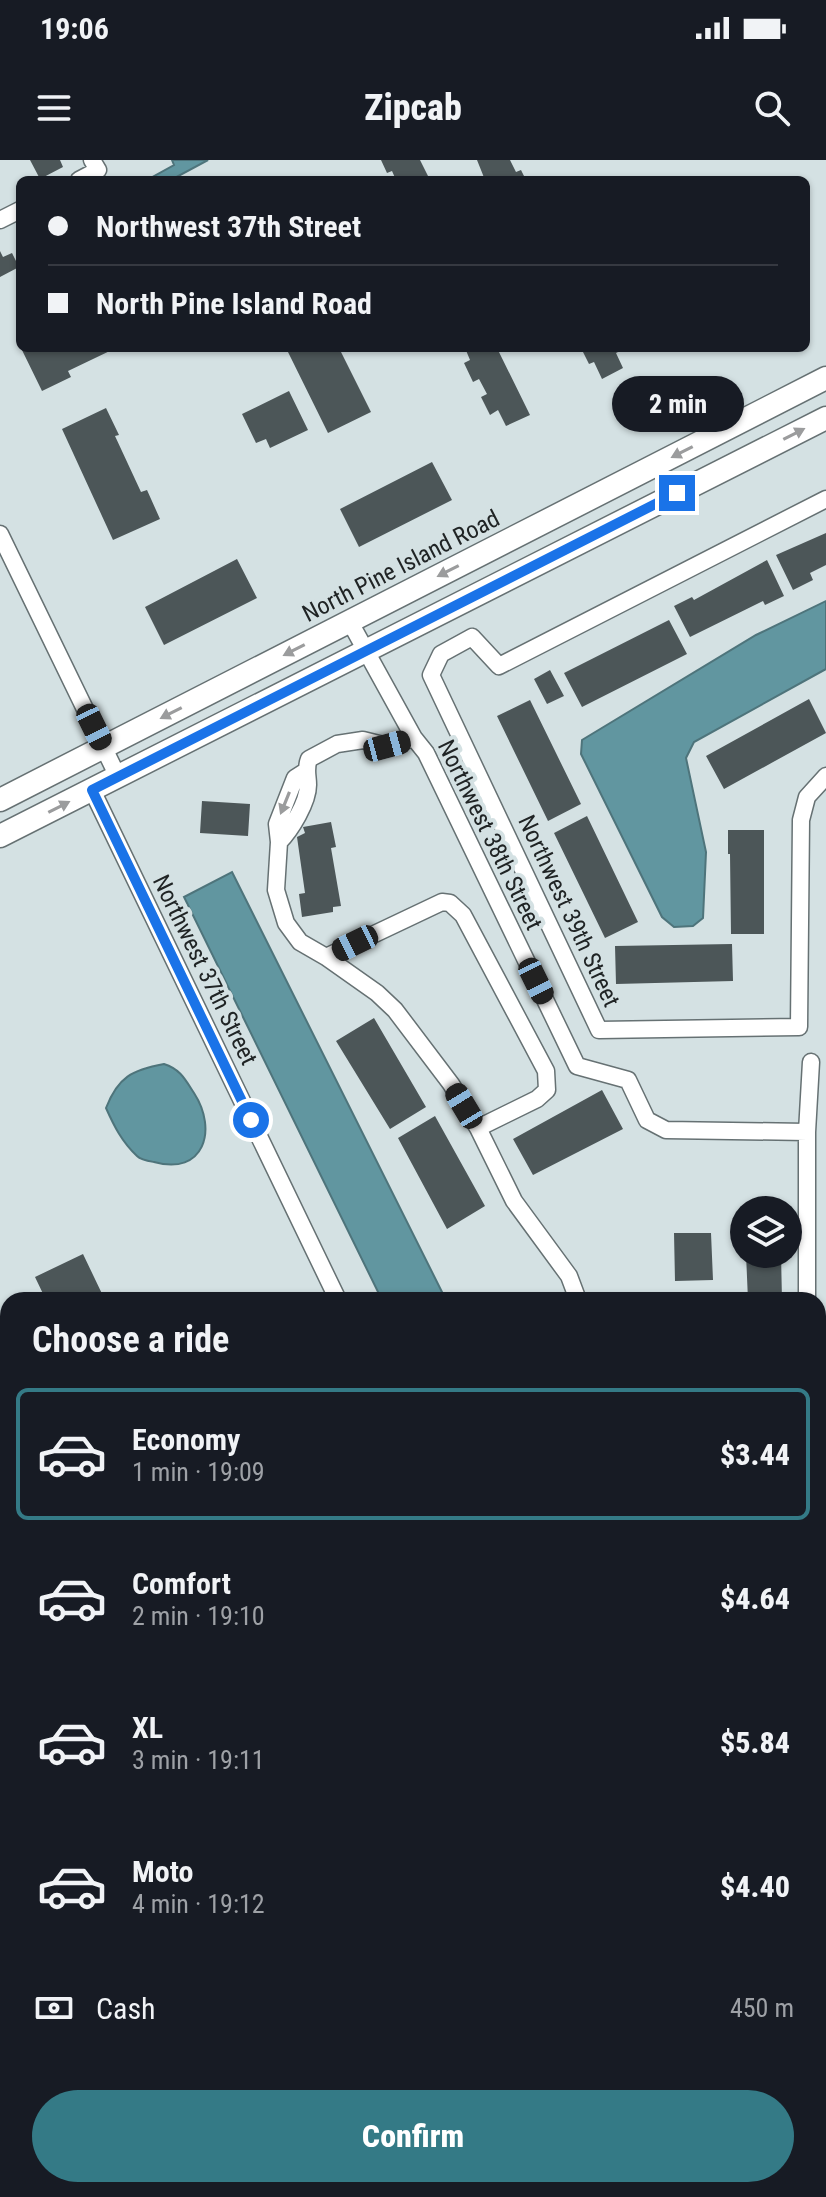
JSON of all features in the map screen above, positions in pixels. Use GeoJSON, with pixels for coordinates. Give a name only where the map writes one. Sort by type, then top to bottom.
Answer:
{"type":"FeatureCollection","features":[{"type":"Feature","properties":{"kind":"main road","name":"North Pine Island Road"},"geometry":{"type":"LineString","coordinates":[[0,800],[826,378]]}},
{"type":"Feature","properties":{"kind":"main road"},"geometry":{"type":"LineString","coordinates":[[0,836],[826,418]]}},
{"type":"Feature","properties":{"kind":"street"},"geometry":{"type":"LineString","coordinates":[[87,176],[98,170],[92,160]]}},
{"type":"Feature","properties":{"kind":"street","name":"Northwest 39th Street"},"geometry":{"type":"LineString","coordinates":[[826,499],[499,666],[472,637],[441,654],[431,675],[599,1030],[799,1027],[801,820],[807,797],[826,776]]}},
{"type":"Feature","properties":{"kind":"street"},"geometry":{"type":"LineString","coordinates":[[0,534],[118,777]]}},
{"type":"Feature","properties":{"kind":"street","name":"Northwest 38th Street"},"geometry":{"type":"LineString","coordinates":[[350,622],[414,738],[426,753],[577,1066],[628,1080],[647,1120],[666,1130],[807,1132]]}},
{"type":"Feature","properties":{"kind":"street","name":"Northwest 38th Street"},"geometry":{"type":"LineString","coordinates":[[414,738],[387,746],[363,740],[337,744],[309,759],[306,771],[308,787],[292,829],[279,842],[276,890],[286,923],[300,942],[377,993],[395,1010],[451,1084],[478,1128],[514,1201],[569,1276],[575,1292]]}},
{"type":"Feature","properties":{"kind":"street","name":"Northwest 37th Street"},"geometry":{"type":"LineString","coordinates":[[92,790],[334,1292]]}},
{"type":"Feature","properties":{"kind":"street"},"geometry":{"type":"LineString","coordinates":[[326,957],[442,902],[450,903],[463,915],[546,1071],[547,1090],[537,1099],[478,1128]]}},
{"type":"Feature","properties":{"kind":"street"},"geometry":{"type":"LineString","coordinates":[[807,1292],[807,1132],[811,1062]]}},
{"type":"Feature","properties":{"kind":"shaded area"},"geometry":{"type":"Polygon","coordinates":[[[172,160],[208,160],[178,176],[154,176],[174,165],[172,160]]]}},
{"type":"Feature","properties":{"kind":"shaded area"},"geometry":{"type":"Polygon","coordinates":[[[826,601],[826,669],[694,742],[686,758],[706,852],[703,918],[693,926],[674,927],[662,917],[581,754],[582,740],[756,635],[826,601]]]}},
{"type":"Feature","properties":{"kind":"shaded area"},"geometry":{"type":"Polygon","coordinates":[[[232,872],[442,1292],[378,1292],[184,897],[232,872]]]}},
{"type":"Feature","properties":{"kind":"shaded area"},"geometry":{"type":"Polygon","coordinates":[[[164,1064],[185,1079],[201,1107],[205,1121],[202,1147],[185,1162],[171,1165],[137,1156],[119,1134],[106,1108],[121,1082],[135,1072],[164,1064]]]}},
{"type":"Feature","properties":{"kind":"building"},"geometry":{"type":"Polygon","coordinates":[[[30,160],[60,160],[63,167],[46,176],[38,176],[30,160]]]}},
{"type":"Feature","properties":{"kind":"building"},"geometry":{"type":"Polygon","coordinates":[[[381,160],[420,160],[428,176],[394,176],[392,171],[387,173],[381,160]]]}},
{"type":"Feature","properties":{"kind":"building"},"geometry":{"type":"Polygon","coordinates":[[[477,160],[510,160],[516,172],[521,170],[524,176],[483,176],[477,160]]]}},
{"type":"Feature","properties":{"kind":"building"},"geometry":{"type":"Polygon","coordinates":[[[0,251],[3,257],[12,253],[16,269],[0,277],[0,251]]]}},
{"type":"Feature","properties":{"kind":"building"},"geometry":{"type":"Polygon","coordinates":[[[23,352],[108,352],[68,371],[71,377],[42,391],[23,352]]]}},
{"type":"Feature","properties":{"kind":"building"},"geometry":{"type":"Polygon","coordinates":[[[288,352],[341,352],[371,412],[328,433],[288,352]]]}},
{"type":"Feature","properties":{"kind":"building"},"geometry":{"type":"Polygon","coordinates":[[[467,352],[499,352],[530,415],[506,426],[498,410],[490,415],[481,397],[487,394],[479,379],[473,382],[464,363],[470,360],[467,352]]]}},
{"type":"Feature","properties":{"kind":"building"},"geometry":{"type":"Polygon","coordinates":[[[583,352],[618,352],[623,368],[602,379],[594,362],[589,364],[583,352]]]}},
{"type":"Feature","properties":{"kind":"building"},"geometry":{"type":"Polygon","coordinates":[[[289,391],[308,430],[270,448],[266,439],[256,443],[242,414],[289,391]]]}},
{"type":"Feature","properties":{"kind":"building"},"geometry":{"type":"Polygon","coordinates":[[[106,408],[119,435],[115,436],[141,492],[147,490],[160,519],[113,540],[62,429],[106,408]]]}},
{"type":"Feature","properties":{"kind":"building"},"geometry":{"type":"Polygon","coordinates":[[[432,462],[452,500],[359,547],[340,509],[432,462]]]}},
{"type":"Feature","properties":{"kind":"building"},"geometry":{"type":"Polygon","coordinates":[[[826,533],[826,565],[810,573],[813,580],[793,590],[776,555],[826,533]]]}},
{"type":"Feature","properties":{"kind":"building"},"geometry":{"type":"Polygon","coordinates":[[[237,559],[257,598],[164,645],[145,607],[237,559]]]}},
{"type":"Feature","properties":{"kind":"building"},"geometry":{"type":"Polygon","coordinates":[[[767,560],[784,596],[765,605],[763,601],[690,637],[674,606],[692,597],[694,600],[767,560]]]}},
{"type":"Feature","properties":{"kind":"building"},"geometry":{"type":"Polygon","coordinates":[[[669,620],[687,654],[582,707],[564,673],[669,620]]]}},
{"type":"Feature","properties":{"kind":"building"},"geometry":{"type":"Polygon","coordinates":[[[550,670],[564,696],[547,704],[534,679],[550,670]]]}},
{"type":"Feature","properties":{"kind":"building"},"geometry":{"type":"Polygon","coordinates":[[[809,699],[826,733],[724,789],[706,756],[809,699]]]}},
{"type":"Feature","properties":{"kind":"building"},"geometry":{"type":"Polygon","coordinates":[[[530,700],[581,804],[548,821],[497,716],[530,700]]]}},
{"type":"Feature","properties":{"kind":"building"},"geometry":{"type":"Polygon","coordinates":[[[202,801],[250,804],[248,836],[200,833],[202,801]]]}},
{"type":"Feature","properties":{"kind":"building"},"geometry":{"type":"Polygon","coordinates":[[[587,816],[638,922],[605,938],[554,833],[587,816]]]}},
{"type":"Feature","properties":{"kind":"building"},"geometry":{"type":"Polygon","coordinates":[[[331,822],[336,847],[331,848],[341,906],[333,907],[333,912],[302,917],[299,894],[305,893],[297,837],[305,833],[303,827],[331,822]]]}},
{"type":"Feature","properties":{"kind":"building"},"geometry":{"type":"Polygon","coordinates":[[[728,830],[764,830],[764,934],[731,934],[728,830]]]}},
{"type":"Feature","properties":{"kind":"building"},"geometry":{"type":"Polygon","coordinates":[[[732,944],[733,981],[616,984],[615,946],[732,944]]]}},
{"type":"Feature","properties":{"kind":"building"},"geometry":{"type":"Polygon","coordinates":[[[374,1018],[426,1107],[390,1129],[336,1041],[374,1018]]]}},
{"type":"Feature","properties":{"kind":"building"},"geometry":{"type":"Polygon","coordinates":[[[602,1090],[623,1129],[533,1175],[513,1139],[602,1090]]]}},
{"type":"Feature","properties":{"kind":"building"},"geometry":{"type":"Polygon","coordinates":[[[435,1116],[485,1206],[447,1229],[398,1138],[435,1116]]]}},
{"type":"Feature","properties":{"kind":"building"},"geometry":{"type":"Polygon","coordinates":[[[674,1233],[711,1233],[713,1280],[675,1281],[674,1233]]]}},
{"type":"Feature","properties":{"kind":"building"},"geometry":{"type":"Polygon","coordinates":[[[83,1254],[101,1292],[42,1292],[35,1277],[83,1254]]]}},
{"type":"Feature","properties":{"kind":"building"},"geometry":{"type":"Polygon","coordinates":[[[747,1268],[781,1268],[782,1292],[748,1292],[747,1268]]]}},
{"type":"Feature","properties":{"kind":"route"},"geometry":{"type":"LineString","coordinates":[[251,1120],[92,790],[677,493]]}}]}
